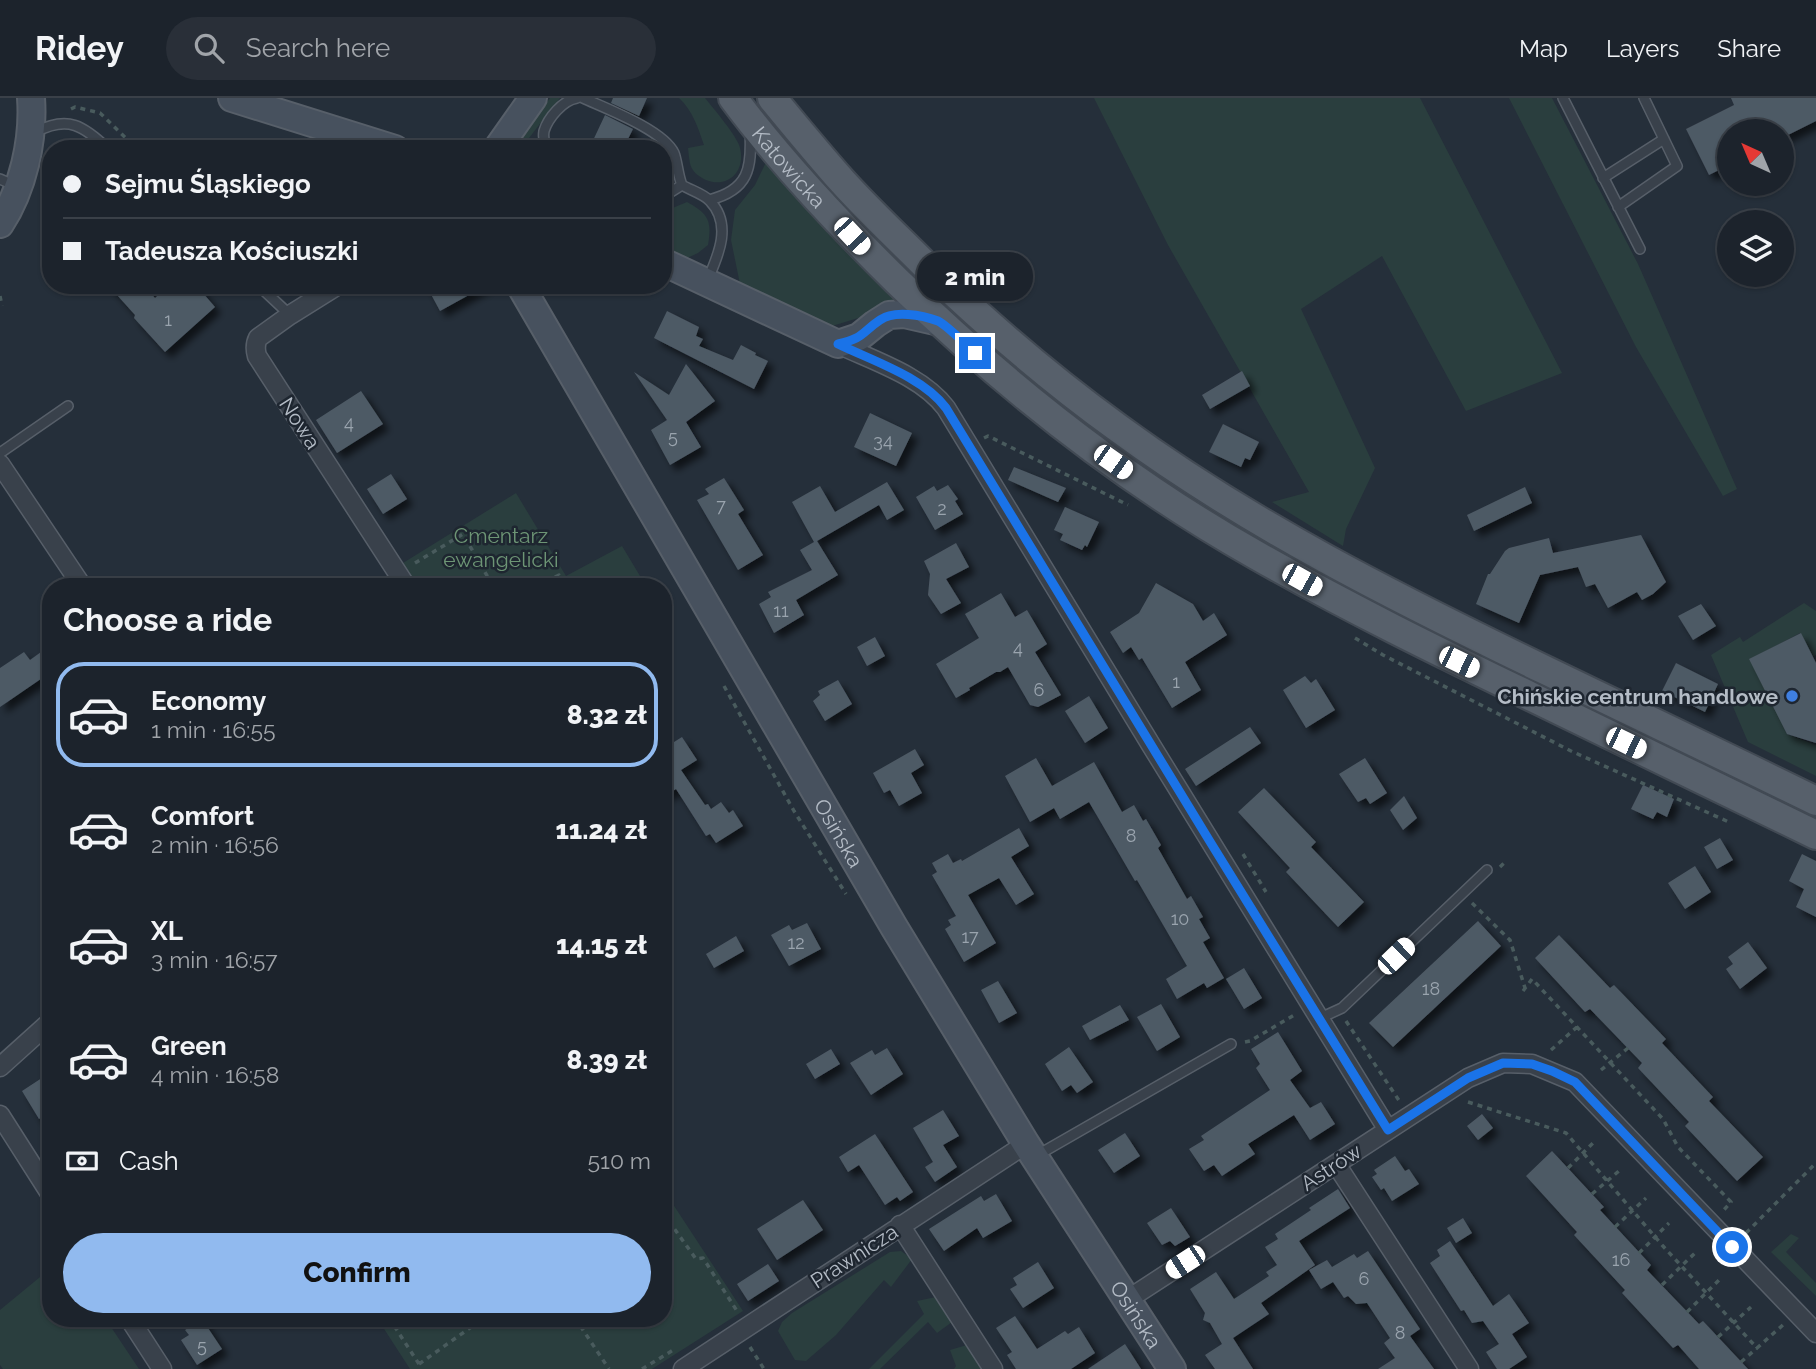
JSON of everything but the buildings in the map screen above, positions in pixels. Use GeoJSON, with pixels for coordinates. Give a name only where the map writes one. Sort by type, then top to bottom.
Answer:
{"type":"FeatureCollection","features":[{"type":"Feature","properties":{"kind":"main road","name":"Katowicka"},"geometry":{"type":"LineString","coordinates":[[733,98],[822,204],[939,322],[1095,450],[1165,498],[1254,554],[1349,606],[1816,835]]}},
{"type":"Feature","properties":{"kind":"main road","name":"Katowicka"},"geometry":{"type":"LineString","coordinates":[[772,98],[844,183],[956,295],[1010,343],[1118,429],[1184,474],[1275,530],[1368,582],[1816,801]]}},
{"type":"Feature","properties":{"kind":"street"},"geometry":{"type":"LineString","coordinates":[[232,98],[366,140]]}},
{"type":"Feature","properties":{"kind":"street"},"geometry":{"type":"LineString","coordinates":[[503,140],[533,98]]}},
{"type":"Feature","properties":{"kind":"street"},"geometry":{"type":"LineString","coordinates":[[0,224],[9,183],[35,112]]}},
{"type":"Feature","properties":{"kind":"street"},"geometry":{"type":"LineString","coordinates":[[672,266],[917,381],[934,393],[946,408],[1388,1130]]}},
{"type":"Feature","properties":{"kind":"street","name":"Nowa"},"geometry":{"type":"LineString","coordinates":[[324,294],[258,338],[255,343],[257,356],[400,578]]}},
{"type":"Feature","properties":{"kind":"street","name":"Osińska"},"geometry":{"type":"LineString","coordinates":[[525,294],[894,927],[1030,1150],[1172,1369]]}},
{"type":"Feature","properties":{"kind":"street"},"geometry":{"type":"LineString","coordinates":[[838,344],[859,337],[889,315],[904,314],[939,322]]}},
{"type":"Feature","properties":{"kind":"street"},"geometry":{"type":"LineString","coordinates":[[0,464],[77,578]]}},
{"type":"Feature","properties":{"kind":"street"},"geometry":{"type":"LineString","coordinates":[[0,1067],[42,1029]]}},
{"type":"Feature","properties":{"kind":"street","name":"Astrów"},"geometry":{"type":"LineString","coordinates":[[1127,1300],[1468,1078],[1503,1063],[1532,1064],[1575,1082],[1816,1333]]}},
{"type":"Feature","properties":{"kind":"street"},"geometry":{"type":"LineString","coordinates":[[0,1115],[42,1181]]}},
{"type":"Feature","properties":{"kind":"street","name":"Prawnicza"},"geometry":{"type":"LineString","coordinates":[[683,1369],[900,1225],[1030,1150]]}},
{"type":"Feature","properties":{"kind":"street"},"geometry":{"type":"LineString","coordinates":[[1336,1164],[1469,1369]]}},
{"type":"Feature","properties":{"kind":"street"},"geometry":{"type":"LineString","coordinates":[[900,1225],[993,1369]]}},
{"type":"Feature","properties":{"kind":"street"},"geometry":{"type":"LineString","coordinates":[[135,1327],[162,1369]]}},
{"type":"Feature","properties":{"kind":"lane"},"geometry":{"type":"LineString","coordinates":[[544,140],[543,133],[549,120],[570,99],[577,98]]}},
{"type":"Feature","properties":{"kind":"lane"},"geometry":{"type":"LineString","coordinates":[[583,98],[659,135],[664,140]]}},
{"type":"Feature","properties":{"kind":"lane"},"geometry":{"type":"LineString","coordinates":[[1563,98],[1640,249]]}},
{"type":"Feature","properties":{"kind":"lane"},"geometry":{"type":"LineString","coordinates":[[1618,207],[1677,166],[1644,98]]}},
{"type":"Feature","properties":{"kind":"lane"},"geometry":{"type":"LineString","coordinates":[[35,112],[56,124],[88,130],[99,140]]}},
{"type":"Feature","properties":{"kind":"lane"},"geometry":{"type":"LineString","coordinates":[[709,200],[731,192],[745,177],[751,156],[750,121]]}},
{"type":"Feature","properties":{"kind":"lane"},"geometry":{"type":"LineString","coordinates":[[1603,178],[1664,139]]}},
{"type":"Feature","properties":{"kind":"lane"},"geometry":{"type":"LineString","coordinates":[[672,150],[682,185],[709,200],[719,215],[723,232],[706,282]]}},
{"type":"Feature","properties":{"kind":"lane"},"geometry":{"type":"LineString","coordinates":[[672,191],[682,185]]}},
{"type":"Feature","properties":{"kind":"lane"},"geometry":{"type":"LineString","coordinates":[[268,294],[290,315]]}},
{"type":"Feature","properties":{"kind":"lane"},"geometry":{"type":"LineString","coordinates":[[0,453],[68,406]]}},
{"type":"Feature","properties":{"kind":"lane"},"geometry":{"type":"LineString","coordinates":[[1314,1012],[1342,1008],[1492,870]]}},
{"type":"Feature","properties":{"kind":"lane"},"geometry":{"type":"LineString","coordinates":[[1030,1150],[1231,1044]]}},
{"type":"Feature","properties":{"kind":"path"},"geometry":{"type":"LineString","coordinates":[[75,107],[100,113],[128,140]]}},
{"type":"Feature","properties":{"kind":"path"},"geometry":{"type":"LineString","coordinates":[[0,296],[2,306]]}},
{"type":"Feature","properties":{"kind":"path"},"geometry":{"type":"LineString","coordinates":[[410,566],[463,534],[488,578]]}},
{"type":"Feature","properties":{"kind":"path"},"geometry":{"type":"LineString","coordinates":[[1492,870],[1506,861]]}},
{"type":"Feature","properties":{"kind":"path"},"geometry":{"type":"LineString","coordinates":[[1468,898],[1510,940],[1524,989],[1532,979],[1663,1119],[1678,1146],[1731,1202],[1721,1213],[1728,1220]]}},
{"type":"Feature","properties":{"kind":"path"},"geometry":{"type":"LineString","coordinates":[[1231,1044],[1250,1041],[1314,1012]]}},
{"type":"Feature","properties":{"kind":"path"},"geometry":{"type":"LineString","coordinates":[[1343,1017],[1403,1106]]}},
{"type":"Feature","properties":{"kind":"path"},"geometry":{"type":"LineString","coordinates":[[1551,1050],[1577,1027]]}},
{"type":"Feature","properties":{"kind":"path"},"geometry":{"type":"LineString","coordinates":[[1601,1070],[1628,1048]]}},
{"type":"Feature","properties":{"kind":"path"},"geometry":{"type":"LineString","coordinates":[[1461,1100],[1566,1133],[1655,1237],[1757,1348]]}},
{"type":"Feature","properties":{"kind":"path"},"geometry":{"type":"LineString","coordinates":[[1568,1168],[1594,1142]]}},
{"type":"Feature","properties":{"kind":"path"},"geometry":{"type":"LineString","coordinates":[[1732,1247],[1816,1163]]}},
{"type":"Feature","properties":{"kind":"path"},"geometry":{"type":"LineString","coordinates":[[1592,1194],[1620,1170]]}},
{"type":"Feature","properties":{"kind":"path"},"geometry":{"type":"LineString","coordinates":[[1615,1227],[1646,1198]]}},
{"type":"Feature","properties":{"kind":"path"},"geometry":{"type":"LineString","coordinates":[[1639,1253],[1669,1223]]}},
{"type":"Feature","properties":{"kind":"path"},"geometry":{"type":"LineString","coordinates":[[672,1226],[696,1259],[703,1258],[738,1311]]}},
{"type":"Feature","properties":{"kind":"path"},"geometry":{"type":"LineString","coordinates":[[1662,1285],[1697,1251]]}},
{"type":"Feature","properties":{"kind":"path"},"geometry":{"type":"LineString","coordinates":[[1687,1312],[1722,1277]]}},
{"type":"Feature","properties":{"kind":"path"},"geometry":{"type":"LineString","coordinates":[[1718,1337],[1751,1307]]}},
{"type":"Feature","properties":{"kind":"path"},"geometry":{"type":"LineString","coordinates":[[1741,1362],[1797,1314]]}},
{"type":"Feature","properties":{"kind":"path"},"geometry":{"type":"LineString","coordinates":[[394,1327],[419,1367],[472,1327]]}},
{"type":"Feature","properties":{"kind":"path"},"geometry":{"type":"LineString","coordinates":[[581,1327],[609,1369]]}},
{"type":"Feature","properties":{"kind":"path"},"geometry":{"type":"LineString","coordinates":[[642,1369],[678,1348]]}},
{"type":"Feature","properties":{"kind":"green space"},"geometry":{"type":"Polygon","coordinates":[[[550,98],[560,98],[529,140],[518,140],[550,98]]]}},
{"type":"Feature","properties":{"kind":"green space"},"geometry":{"type":"Polygon","coordinates":[[[679,98],[705,98],[735,137],[740,148],[740,164],[738,171],[728,180],[706,180],[692,168],[688,148],[704,145],[691,114],[679,98]]]}},
{"type":"Feature","properties":{"kind":"green space"},"geometry":{"type":"Polygon","coordinates":[[[1094,98],[1420,98],[1562,373],[1466,411],[1382,256],[1301,309],[1375,468],[1346,529],[1343,546],[1272,502],[1309,492],[1168,245],[1094,98]]]}},
{"type":"Feature","properties":{"kind":"green space"},"geometry":{"type":"Polygon","coordinates":[[[1509,98],[1552,98],[1638,264],[1737,489],[1723,496],[1636,347],[1509,98]]]}},
{"type":"Feature","properties":{"kind":"green space"},"geometry":{"type":"Polygon","coordinates":[[[768,158],[904,304],[832,326],[740,284],[731,240],[735,210],[755,185],[768,158]]]}},
{"type":"Feature","properties":{"kind":"green space"},"geometry":{"type":"Polygon","coordinates":[[[687,202],[700,210],[709,224],[708,245],[685,259],[672,252],[672,208],[687,202]]]}},
{"type":"Feature","properties":{"kind":"green space","name":"Cmentarz ewangelicki"},"geometry":{"type":"Polygon","coordinates":[[[516,493],[566,576],[622,546],[641,578],[413,578],[403,563],[516,493]]]}},
{"type":"Feature","properties":{"kind":"green space"},"geometry":{"type":"Polygon","coordinates":[[[1804,603],[1816,611],[1816,655],[1813,657],[1800,633],[1751,659],[1787,734],[1816,745],[1816,776],[1748,742],[1711,655],[1740,637],[1743,642],[1804,603]]]}},
{"type":"Feature","properties":{"kind":"green space"},"geometry":{"type":"Polygon","coordinates":[[[672,1203],[743,1311],[652,1369],[410,1369],[383,1327],[672,1327],[672,1203]]]}},
{"type":"Feature","properties":{"kind":"green space"},"geometry":{"type":"Polygon","coordinates":[[[1791,1234],[1799,1238],[1786,1252],[1816,1283],[1816,1296],[1771,1252],[1791,1234]]]}},
{"type":"Feature","properties":{"kind":"green space"},"geometry":{"type":"Polygon","coordinates":[[[901,1251],[912,1259],[891,1287],[884,1280],[836,1335],[806,1361],[795,1360],[778,1331],[782,1322],[792,1313],[890,1252],[901,1251]]]}},
{"type":"Feature","properties":{"kind":"green space"},"geometry":{"type":"Polygon","coordinates":[[[42,1275],[42,1327],[111,1327],[139,1369],[3,1369],[0,1365],[0,1310],[42,1275]]]}},
{"type":"Feature","properties":{"kind":"green space"},"geometry":{"type":"Polygon","coordinates":[[[936,1297],[952,1322],[937,1333],[928,1322],[880,1369],[869,1369],[924,1314],[917,1301],[936,1297]]]}},
{"type":"Feature","properties":{"kind":"green space"},"geometry":{"type":"Polygon","coordinates":[[[967,1345],[982,1369],[954,1369],[956,1366],[950,1350],[967,1345]]]}},
{"type":"Feature","properties":{"kind":"place","name":"Chińskie centrum handlowe"},"geometry":{"type":"Point","coordinates":[1792,696]}},
{"type":"Feature","properties":{"kind":"route"},"geometry":{"type":"LineString","coordinates":[[975,353],[939,322],[904,314],[889,315],[859,337],[838,344],[917,381],[934,393],[946,408],[1388,1130],[1468,1078],[1503,1063],[1532,1064],[1575,1082],[1732,1247]]}}]}
